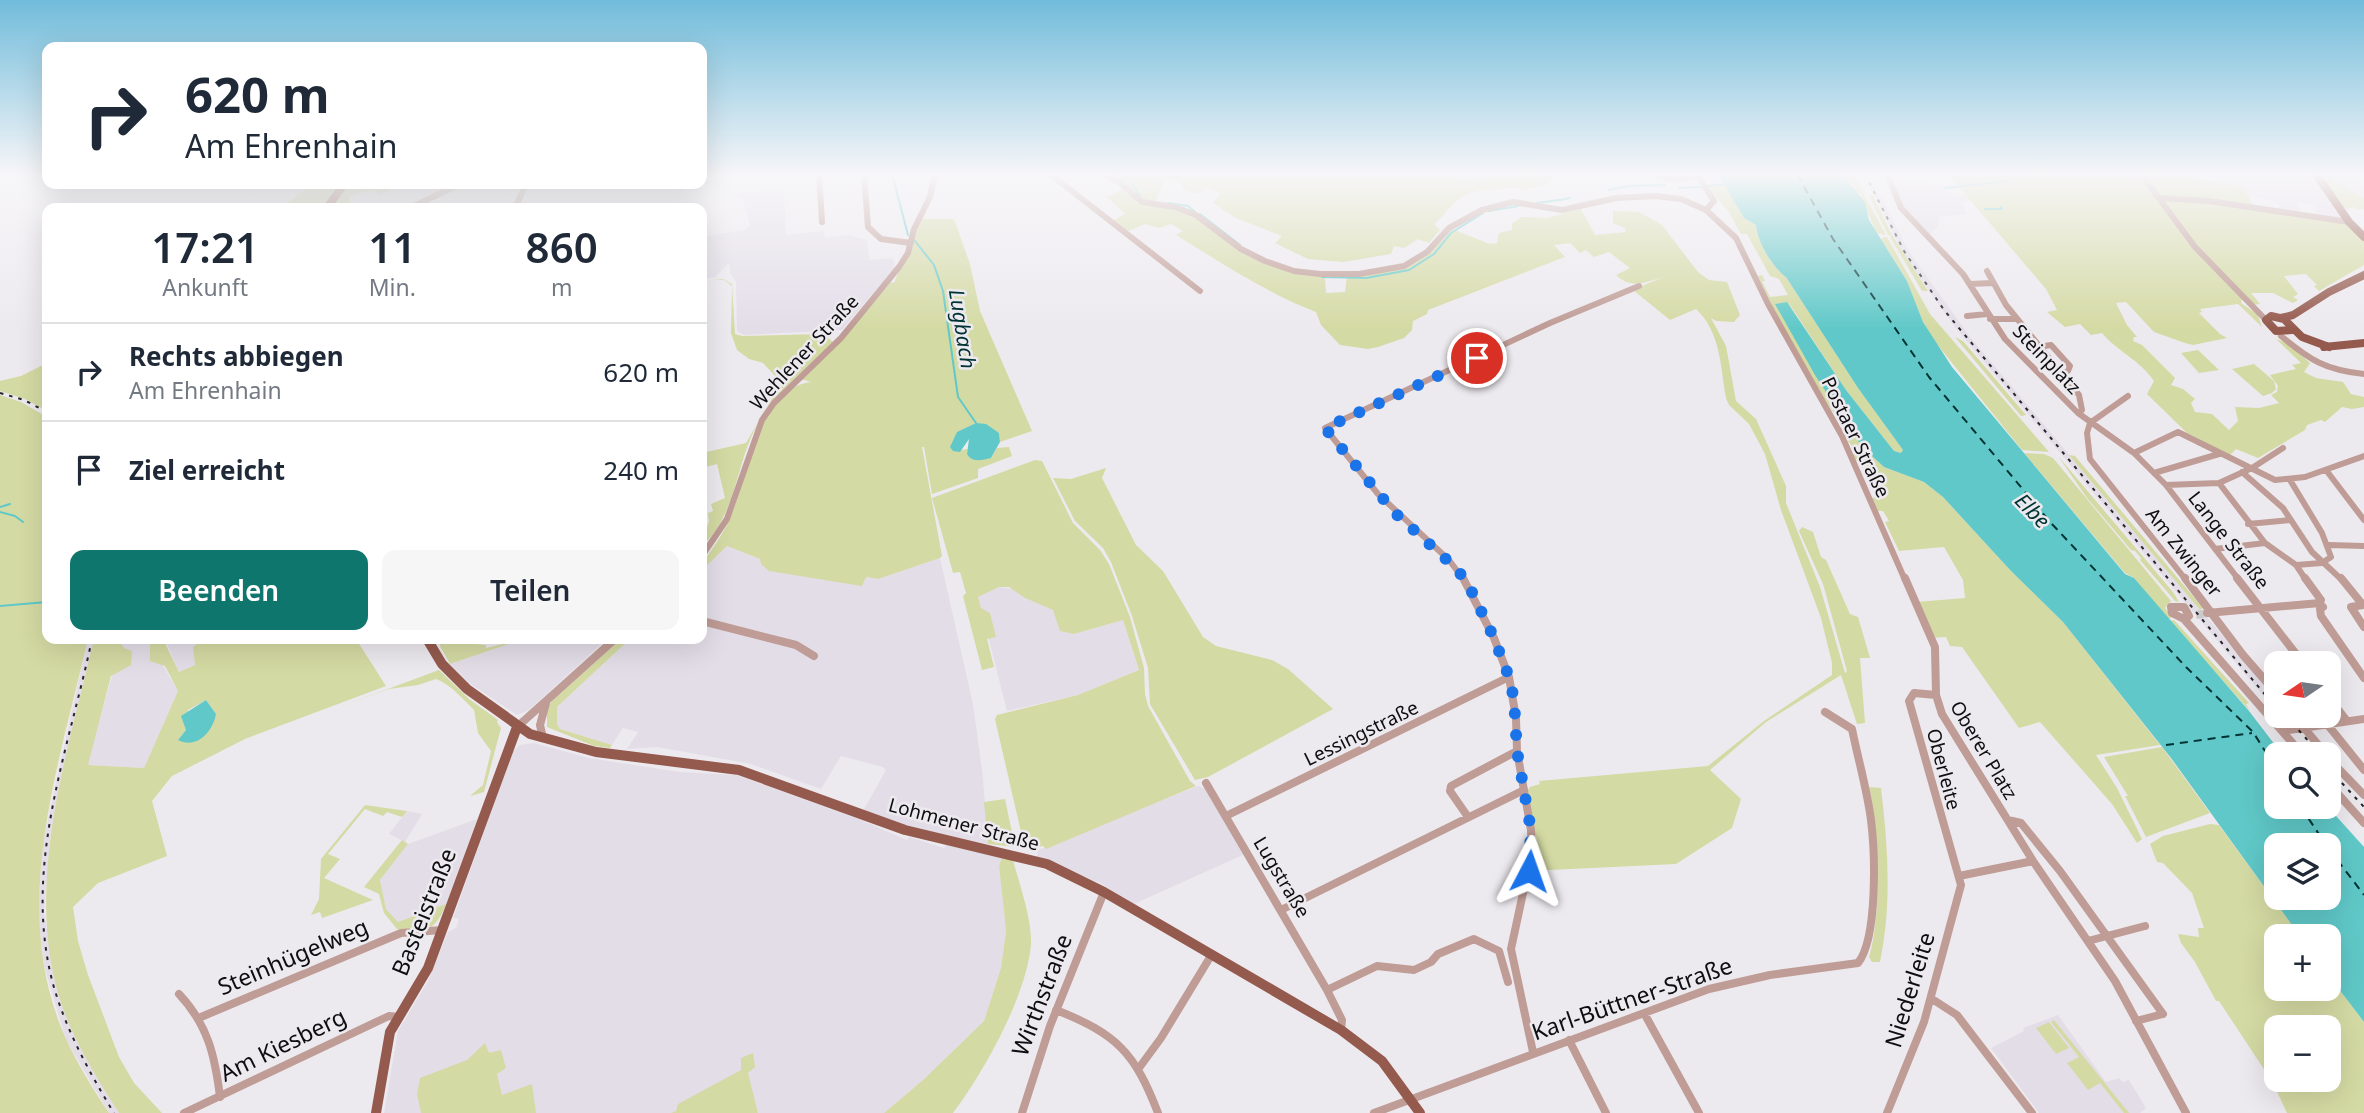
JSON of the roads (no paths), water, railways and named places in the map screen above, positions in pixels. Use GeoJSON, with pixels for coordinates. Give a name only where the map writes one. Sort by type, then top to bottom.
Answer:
{"type":"FeatureCollection","features":[{"type":"Feature","properties":{"kind":"main road"},"geometry":{"type":"LineString","coordinates":[[2289,324],[2364,270]]}},
{"type":"Feature","properties":{"kind":"main road"},"geometry":{"type":"LineString","coordinates":[[2343,285],[2364,275]]}},
{"type":"Feature","properties":{"kind":"main road"},"geometry":{"type":"LineString","coordinates":[[2268,318],[2289,324],[2315,343],[2329,347]]}},
{"type":"Feature","properties":{"kind":"main road"},"geometry":{"type":"LineString","coordinates":[[2268,318],[2272,328],[2296,324],[2299,331],[2315,343]]}},
{"type":"Feature","properties":{"kind":"main road"},"geometry":{"type":"LineString","coordinates":[[2289,324],[2306,342],[2329,347],[2364,343]]}},
{"type":"Feature","properties":{"kind":"main road","name":"Lohmener Straße"},"geometry":{"type":"LineString","coordinates":[[430,644],[438,659],[476,698],[517,727],[543,738],[596,752],[739,770],[905,830],[1047,864],[1104,892],[1341,1030],[1382,1061],[1420,1113]]}},
{"type":"Feature","properties":{"kind":"main road","name":"Basteistraße"},"geometry":{"type":"LineString","coordinates":[[376,1113],[389,1038],[428,968],[517,727]]}},
{"type":"Feature","properties":{"kind":"street"},"geometry":{"type":"LineString","coordinates":[[868,226],[871,232],[884,241],[911,243]]}},
{"type":"Feature","properties":{"kind":"street","name":"Wehlener Straße"},"geometry":{"type":"LineString","coordinates":[[707,549],[727,519],[755,435],[766,413],[841,338],[885,287],[908,253],[916,226]]}},
{"type":"Feature","properties":{"kind":"street"},"geometry":{"type":"LineString","coordinates":[[1117,226],[1200,291]]}},
{"type":"Feature","properties":{"kind":"street","name":"Postaer Straße"},"geometry":{"type":"LineString","coordinates":[[1212,226],[1257,257],[1278,267],[1304,273],[1353,274],[1404,266],[1427,252],[1453,226]]}},
{"type":"Feature","properties":{"kind":"street","name":"Postaer Straße"},"geometry":{"type":"LineString","coordinates":[[1723,226],[1736,238],[1775,318],[1842,436],[1935,647],[1936,695]]}},
{"type":"Feature","properties":{"kind":"street","name":"Steinplatz"},"geometry":{"type":"LineString","coordinates":[[1917,226],[1970,284],[2005,339],[2078,413],[2122,444]]}},
{"type":"Feature","properties":{"kind":"street"},"geometry":{"type":"LineString","coordinates":[[2179,226],[2194,247],[2253,309],[2268,318]]}},
{"type":"Feature","properties":{"kind":"street"},"geometry":{"type":"LineString","coordinates":[[1987,271],[1992,284],[2016,319],[2080,395],[2082,410],[2078,413]]}},
{"type":"Feature","properties":{"kind":"street"},"geometry":{"type":"LineString","coordinates":[[1970,284],[1992,284]]}},
{"type":"Feature","properties":{"kind":"street"},"geometry":{"type":"LineString","coordinates":[[1533,1052],[1511,949],[1532,851],[1509,677],[1494,638],[1463,576],[1378,494],[1325,428],[1550,323],[1639,286]]}},
{"type":"Feature","properties":{"kind":"street"},"geometry":{"type":"LineString","coordinates":[[1967,316],[2016,319]]}},
{"type":"Feature","properties":{"kind":"street"},"geometry":{"type":"LineString","coordinates":[[2289,324],[2318,367],[2364,374]]}},
{"type":"Feature","properties":{"kind":"street"},"geometry":{"type":"LineString","coordinates":[[2090,423],[2127,396]]}},
{"type":"Feature","properties":{"kind":"street","name":"Am Zwinger"},"geometry":{"type":"LineString","coordinates":[[2090,423],[2087,433],[2090,460],[2264,679]]}},
{"type":"Feature","properties":{"kind":"street"},"geometry":{"type":"LineString","coordinates":[[2134,453],[2178,432],[2275,480],[2290,480],[2364,456]]}},
{"type":"Feature","properties":{"kind":"street","name":"Lange Straße"},"geometry":{"type":"LineString","coordinates":[[2122,444],[2166,485],[2294,651]]}},
{"type":"Feature","properties":{"kind":"street"},"geometry":{"type":"LineString","coordinates":[[2166,485],[2219,483],[2242,472],[2256,470],[2283,448]]}},
{"type":"Feature","properties":{"kind":"street"},"geometry":{"type":"LineString","coordinates":[[2154,473],[2219,454]]}},
{"type":"Feature","properties":{"kind":"street"},"geometry":{"type":"LineString","coordinates":[[2326,470],[2364,520]]}},
{"type":"Feature","properties":{"kind":"street"},"geometry":{"type":"LineString","coordinates":[[2242,472],[2266,490],[2322,563],[2334,570],[2364,606]]}},
{"type":"Feature","properties":{"kind":"street"},"geometry":{"type":"LineString","coordinates":[[2290,480],[2329,546],[2331,557],[2322,563],[2296,565]]}},
{"type":"Feature","properties":{"kind":"street"},"geometry":{"type":"LineString","coordinates":[[2219,483],[2264,543],[2296,565],[2321,600],[2322,616],[2364,678]]}},
{"type":"Feature","properties":{"kind":"street"},"geometry":{"type":"LineString","coordinates":[[2248,524],[2291,520]]}},
{"type":"Feature","properties":{"kind":"street"},"geometry":{"type":"LineString","coordinates":[[2215,549],[2264,543]]}},
{"type":"Feature","properties":{"kind":"street"},"geometry":{"type":"LineString","coordinates":[[2329,546],[2364,546]]}},
{"type":"Feature","properties":{"kind":"street"},"geometry":{"type":"LineString","coordinates":[[2209,613],[2261,607],[2321,605]]}},
{"type":"Feature","properties":{"kind":"street"},"geometry":{"type":"LineString","coordinates":[[2364,606],[2351,607],[2364,627]]}},
{"type":"Feature","properties":{"kind":"street"},"geometry":{"type":"LineString","coordinates":[[2190,617],[2292,742]]}},
{"type":"Feature","properties":{"kind":"street"},"geometry":{"type":"LineString","coordinates":[[707,622],[796,645],[814,656]]}},
{"type":"Feature","properties":{"kind":"street"},"geometry":{"type":"LineString","coordinates":[[517,727],[608,644]]}},
{"type":"Feature","properties":{"kind":"street","name":"Lessingstraße"},"geometry":{"type":"LineString","coordinates":[[1226,816],[1509,677]]}},
{"type":"Feature","properties":{"kind":"street","name":"Oberleite"},"geometry":{"type":"LineString","coordinates":[[1936,695],[1914,693],[1909,701],[1959,876]]}},
{"type":"Feature","properties":{"kind":"street","name":"Oberer Platz"},"geometry":{"type":"LineString","coordinates":[[1936,695],[1942,714],[2033,861],[2115,981],[2186,1113]]}},
{"type":"Feature","properties":{"kind":"street"},"geometry":{"type":"LineString","coordinates":[[543,738],[541,713],[548,699]]}},
{"type":"Feature","properties":{"kind":"street","name":"Karl-Büttner-Straße"},"geometry":{"type":"LineString","coordinates":[[1374,1113],[1709,989],[1740,981],[1858,963],[1866,953],[1873,921],[1870,811],[1852,729],[1825,712]]}},
{"type":"Feature","properties":{"kind":"street"},"geometry":{"type":"LineString","coordinates":[[2342,715],[2347,721]]}},
{"type":"Feature","properties":{"kind":"street"},"geometry":{"type":"LineString","coordinates":[[2342,722],[2364,719]]}},
{"type":"Feature","properties":{"kind":"street"},"geometry":{"type":"LineString","coordinates":[[2282,731],[2298,728]]}},
{"type":"Feature","properties":{"kind":"street"},"geometry":{"type":"LineString","coordinates":[[2304,728],[2316,742]]}},
{"type":"Feature","properties":{"kind":"street"},"geometry":{"type":"LineString","coordinates":[[2330,728],[2364,770]]}},
{"type":"Feature","properties":{"kind":"street"},"geometry":{"type":"LineString","coordinates":[[1468,817],[1450,791],[1451,786],[1517,751]]}},
{"type":"Feature","properties":{"kind":"street"},"geometry":{"type":"LineString","coordinates":[[2341,771],[2364,794]]}},
{"type":"Feature","properties":{"kind":"street","name":"Lugstraße"},"geometry":{"type":"LineString","coordinates":[[1206,782],[1327,990],[1342,1020],[1341,1030]]}},
{"type":"Feature","properties":{"kind":"street"},"geometry":{"type":"LineString","coordinates":[[1281,909],[1524,790]]}},
{"type":"Feature","properties":{"kind":"street"},"geometry":{"type":"LineString","coordinates":[[2341,797],[2364,823]]}},
{"type":"Feature","properties":{"kind":"street","name":"Oberer Platz"},"geometry":{"type":"LineString","coordinates":[[2008,820],[2021,823],[2059,869],[2163,1014],[2136,1021]]}},
{"type":"Feature","properties":{"kind":"street"},"geometry":{"type":"LineString","coordinates":[[1959,876],[2033,861]]}},
{"type":"Feature","properties":{"kind":"street"},"geometry":{"type":"LineString","coordinates":[[2040,872],[2059,869]]}},
{"type":"Feature","properties":{"kind":"street","name":"Niederleite"},"geometry":{"type":"LineString","coordinates":[[1887,1113],[1895,1100],[1932,999],[1938,962],[1959,895],[1959,876]]}},
{"type":"Feature","properties":{"kind":"street","name":"Wirthstraße"},"geometry":{"type":"LineString","coordinates":[[1022,1113],[1028,1086],[1056,1010],[1104,892]]}},
{"type":"Feature","properties":{"kind":"street"},"geometry":{"type":"LineString","coordinates":[[2088,940],[2145,926]]}},
{"type":"Feature","properties":{"kind":"street","name":"Steinhügelweg"},"geometry":{"type":"LineString","coordinates":[[201,1017],[401,933],[442,930]]}},
{"type":"Feature","properties":{"kind":"street"},"geometry":{"type":"LineString","coordinates":[[1327,990],[1377,966],[1414,970],[1431,962],[1438,954],[1474,939],[1488,943],[1499,951],[1508,982]]}},
{"type":"Feature","properties":{"kind":"street"},"geometry":{"type":"LineString","coordinates":[[1139,1068],[1161,1038],[1212,954]]}},
{"type":"Feature","properties":{"kind":"street"},"geometry":{"type":"LineString","coordinates":[[179,994],[201,1017],[213,1046],[220,1097]]}},
{"type":"Feature","properties":{"kind":"street"},"geometry":{"type":"LineString","coordinates":[[1932,999],[1957,1015],[2032,1113]]}},
{"type":"Feature","properties":{"kind":"street"},"geometry":{"type":"LineString","coordinates":[[1056,1010],[1102,1030],[1139,1068],[1158,1113]]}},
{"type":"Feature","properties":{"kind":"street"},"geometry":{"type":"LineString","coordinates":[[1644,1013],[1699,1113]]}},
{"type":"Feature","properties":{"kind":"street","name":"Am Kiesberg"},"geometry":{"type":"LineString","coordinates":[[184,1113],[389,1016],[399,1017]]}},
{"type":"Feature","properties":{"kind":"street"},"geometry":{"type":"LineString","coordinates":[[1569,1040],[1606,1113]]}},
{"type":"Feature","properties":{"kind":"water","name":"Elbe"},"geometry":{"type":"Polygon","coordinates":[[[1756,226],[1873,226],[1907,281],[1923,322],[1952,367],[2125,574],[2134,578],[2273,742],[2264,742],[2264,819],[2339,819],[2364,847],[2364,1022],[2341,992],[2341,924],[2291,924],[2281,910],[2341,910],[2341,833],[2264,833],[2264,886],[2171,758],[2063,622],[2011,571],[1943,497],[1924,482],[1884,467],[1862,447],[1815,375],[1775,304],[1787,302],[1846,390],[1894,451],[1901,453],[1903,450],[1858,388],[1786,277],[1762,246],[1756,226]]]}},
{"type":"Feature","properties":{"kind":"water"},"geometry":{"type":"Polygon","coordinates":[[[976,423],[986,424],[999,433],[1000,442],[991,458],[978,460],[969,457],[969,439],[960,452],[953,451],[950,447],[957,432],[976,423]]]}},
{"type":"Feature","properties":{"kind":"water"},"geometry":{"type":"Polygon","coordinates":[[[206,700],[216,714],[208,732],[192,743],[178,740],[186,730],[181,716],[206,700]]]}},
{"type":"Feature","properties":{"kind":"waterway","name":"Lugbach"},"geometry":{"type":"LineString","coordinates":[[906,226],[908,235]]}},
{"type":"Feature","properties":{"kind":"waterway"},"geometry":{"type":"LineString","coordinates":[[1215,226],[1240,245]]}},
{"type":"Feature","properties":{"kind":"waterway"},"geometry":{"type":"LineString","coordinates":[[1322,277],[1366,278],[1409,270],[1434,254],[1451,233],[1462,226]]}},
{"type":"Feature","properties":{"kind":"waterway","name":"Lugbach"},"geometry":{"type":"LineString","coordinates":[[915,241],[934,265],[943,291],[958,397],[976,423]]}},
{"type":"Feature","properties":{"kind":"waterway"},"geometry":{"type":"LineString","coordinates":[[0,507],[10,504]]}},
{"type":"Feature","properties":{"kind":"waterway"},"geometry":{"type":"LineString","coordinates":[[0,512],[15,516],[23,522]]}},
{"type":"Feature","properties":{"kind":"waterway"},"geometry":{"type":"LineString","coordinates":[[0,606],[42,602]]}},
{"type":"Feature","properties":{"kind":"tunnel"},"geometry":{"type":"LineString","coordinates":[[2196,615],[2207,613]]}},
{"type":"Feature","properties":{"kind":"railway"},"geometry":{"type":"LineString","coordinates":[[1891,226],[1904,251],[1944,310],[2264,693]]}},
{"type":"Feature","properties":{"kind":"railway"},"geometry":{"type":"LineString","coordinates":[[0,393],[24,400],[42,409]]}},
{"type":"Feature","properties":{"kind":"railway"},"geometry":{"type":"LineString","coordinates":[[91,644],[61,767],[45,853],[45,940],[53,984],[64,1018],[114,1113]]}},
{"type":"Feature","properties":{"kind":"railway"},"geometry":{"type":"LineString","coordinates":[[2297,728],[2309,742]]}},
{"type":"Feature","properties":{"kind":"railway"},"geometry":{"type":"LineString","coordinates":[[2341,782],[2364,807]]}}]}
